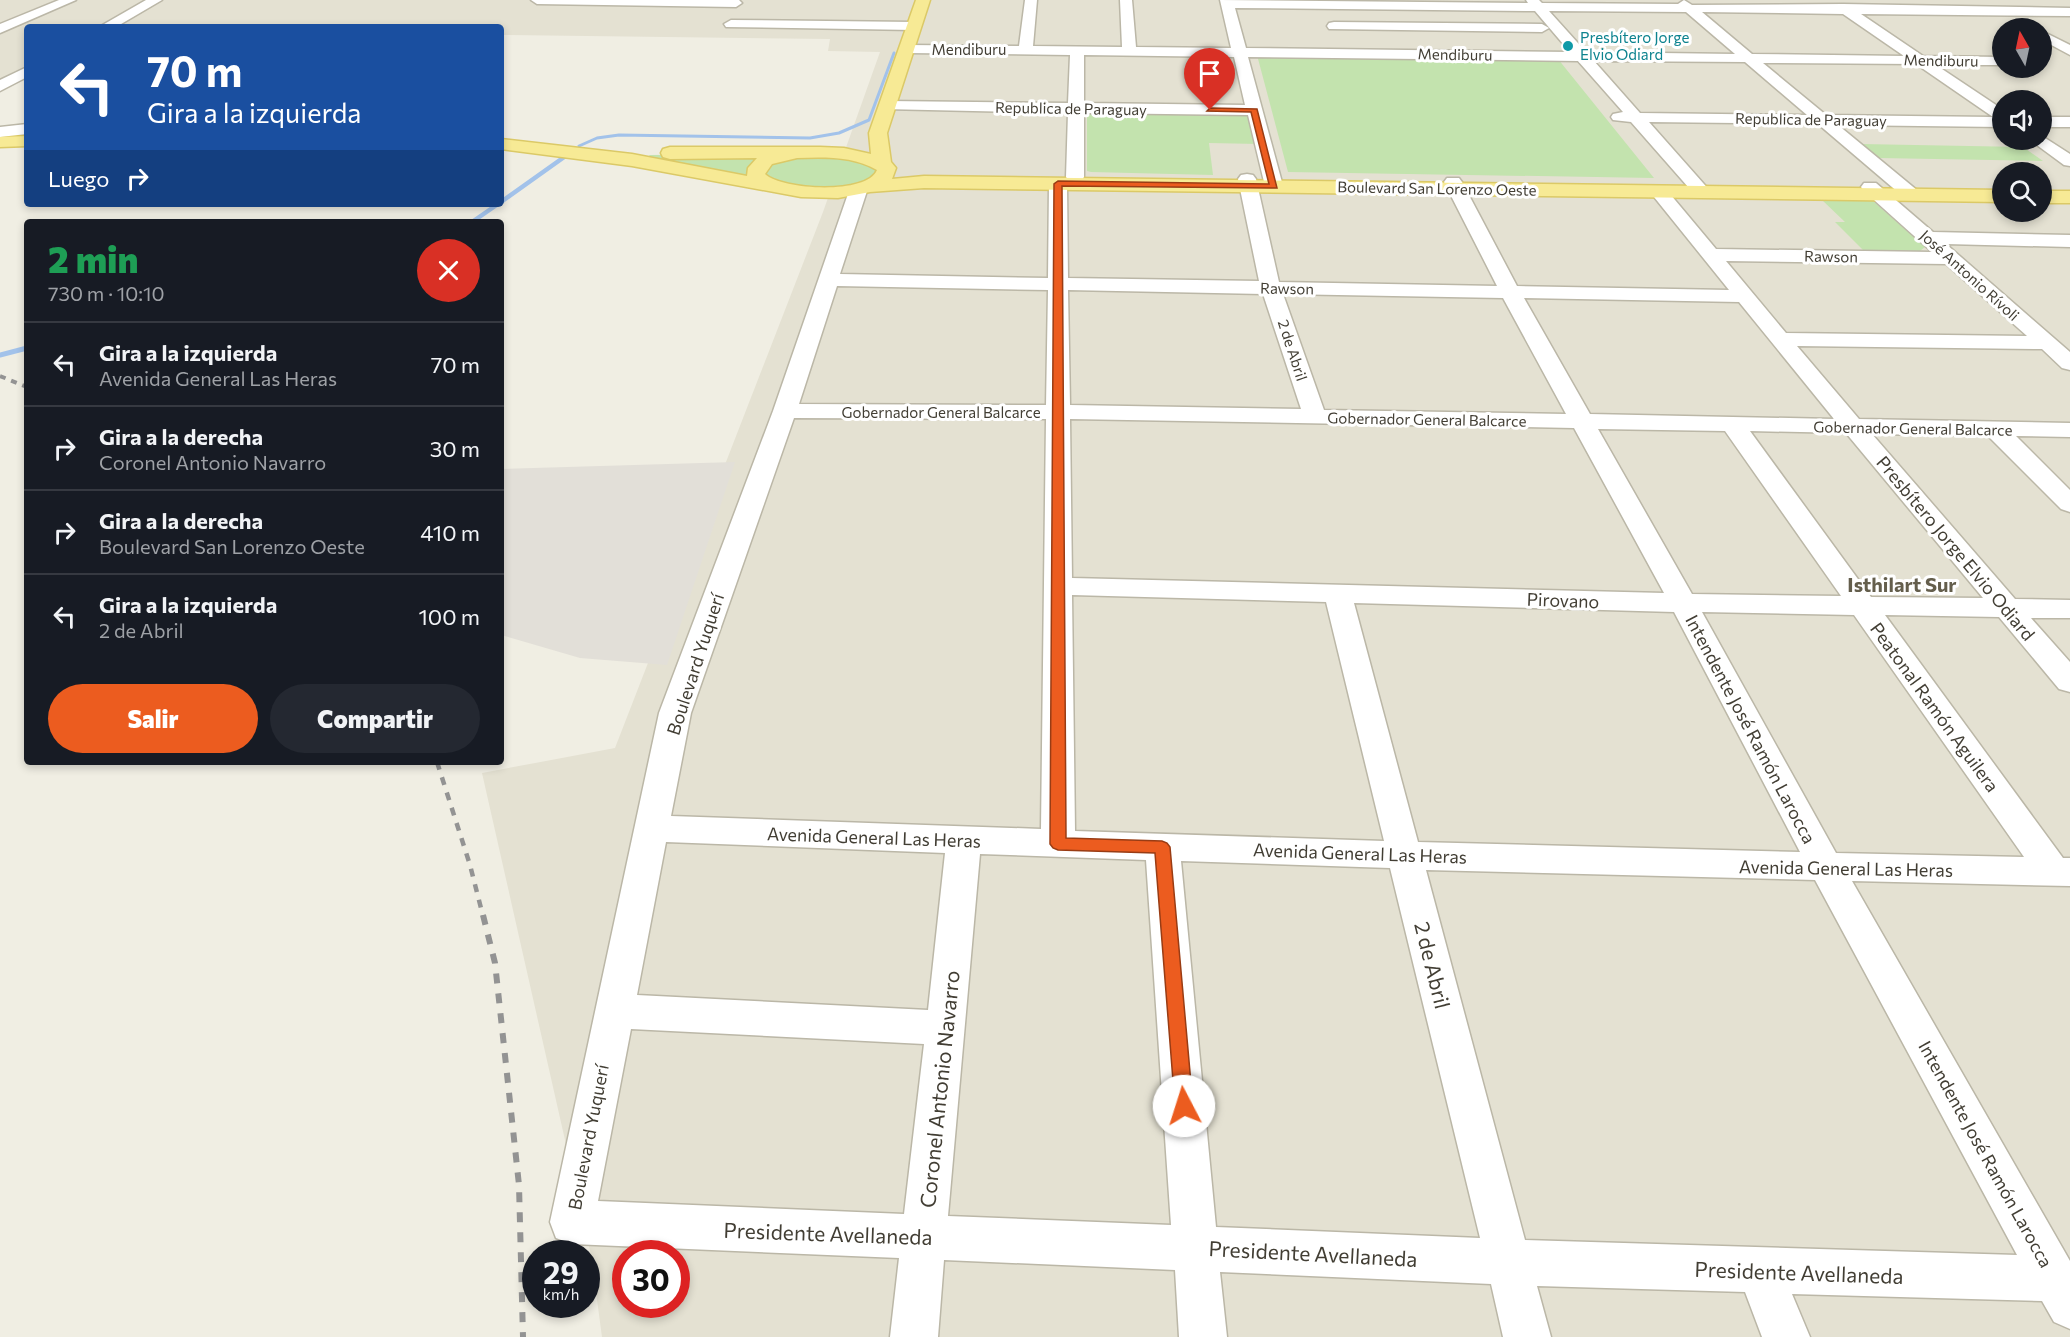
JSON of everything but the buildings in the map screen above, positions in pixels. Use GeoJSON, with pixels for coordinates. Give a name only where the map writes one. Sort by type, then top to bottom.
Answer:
{"type":"FeatureCollection","features":[{"type":"Feature","properties":{"kind":"main road"},"geometry":{"type":"LineString","coordinates":[[865,189],[884,178],[885,166],[878,133],[923,0]]}},
{"type":"Feature","properties":{"kind":"main road"},"geometry":{"type":"LineString","coordinates":[[504,144],[584,153],[825,152],[859,143],[878,133]]}},
{"type":"Feature","properties":{"kind":"main road"},"geometry":{"type":"LineString","coordinates":[[0,142],[24,141]]}},
{"type":"Feature","properties":{"kind":"main road"},"geometry":{"type":"LineString","coordinates":[[774,187],[760,181],[755,174],[757,167],[764,160],[797,152]]}},
{"type":"Feature","properties":{"kind":"main road","name":"Boulevard San Lorenzo Oeste"},"geometry":{"type":"LineString","coordinates":[[825,152],[852,156],[885,166],[930,175],[1066,180],[1875,191],[1992,188]]}},
{"type":"Feature","properties":{"kind":"main road","name":"Boulevard San Lorenzo Oeste"},"geometry":{"type":"LineString","coordinates":[[584,153],[774,187],[817,191],[865,189],[924,182],[1066,180]]}},
{"type":"Feature","properties":{"kind":"main road"},"geometry":{"type":"LineString","coordinates":[[2052,189],[2070,189]]}},
{"type":"Feature","properties":{"kind":"main road","name":"Boulevard San Lorenzo Oeste"},"geometry":{"type":"LineString","coordinates":[[1907,191],[1992,195]]}},
{"type":"Feature","properties":{"kind":"main road"},"geometry":{"type":"LineString","coordinates":[[2052,197],[2070,197]]}},
{"type":"Feature","properties":{"kind":"street"},"geometry":{"type":"LineString","coordinates":[[0,29],[70,0]]}},
{"type":"Feature","properties":{"kind":"street"},"geometry":{"type":"LineString","coordinates":[[112,24],[156,0]]}},
{"type":"Feature","properties":{"kind":"street"},"geometry":{"type":"LineString","coordinates":[[537,0],[736,3]]}},
{"type":"Feature","properties":{"kind":"street"},"geometry":{"type":"LineString","coordinates":[[1026,50],[1032,0]]}},
{"type":"Feature","properties":{"kind":"street"},"geometry":{"type":"LineString","coordinates":[[1126,0],[1129,51]]}},
{"type":"Feature","properties":{"kind":"street"},"geometry":{"type":"LineString","coordinates":[[1831,0],[1992,109]]}},
{"type":"Feature","properties":{"kind":"street"},"geometry":{"type":"LineString","coordinates":[[1979,0],[2011,18]]}},
{"type":"Feature","properties":{"kind":"street"},"geometry":{"type":"LineString","coordinates":[[1273,183],[1227,2],[1305,7],[1381,3],[1684,4],[1846,10],[2070,12]]}},
{"type":"Feature","properties":{"kind":"street","name":"Presbítero Jorge Elvio Odiard"},"geometry":{"type":"LineString","coordinates":[[1528,4],[1563,56],[1684,189]]}},
{"type":"Feature","properties":{"kind":"street","name":"Presbítero Jorge Elvio Odiard"},"geometry":{"type":"LineString","coordinates":[[1528,4],[1581,56],[1636,117],[1684,189],[1711,255],[1853,427],[2070,682]]}},
{"type":"Feature","properties":{"kind":"street"},"geometry":{"type":"LineString","coordinates":[[1684,4],[1907,191]]}},
{"type":"Feature","properties":{"kind":"street"},"geometry":{"type":"LineString","coordinates":[[790,30],[803,8]]}},
{"type":"Feature","properties":{"kind":"street"},"geometry":{"type":"LineString","coordinates":[[731,24],[790,30],[914,26]]}},
{"type":"Feature","properties":{"kind":"street"},"geometry":{"type":"LineString","coordinates":[[1324,26],[1542,28]]}},
{"type":"Feature","properties":{"kind":"street"},"geometry":{"type":"LineString","coordinates":[[0,36],[18,37]]}},
{"type":"Feature","properties":{"kind":"street"},"geometry":{"type":"LineString","coordinates":[[2052,44],[2067,58]]}},
{"type":"Feature","properties":{"kind":"street","name":"Mendiburu"},"geometry":{"type":"LineString","coordinates":[[908,49],[1240,52],[1323,48],[1563,56],[1992,61]]}},
{"type":"Feature","properties":{"kind":"street"},"geometry":{"type":"LineString","coordinates":[[1058,844],[1058,283],[1066,180],[1076,108],[1077,50]]}},
{"type":"Feature","properties":{"kind":"street"},"geometry":{"type":"LineString","coordinates":[[0,86],[24,73]]}},
{"type":"Feature","properties":{"kind":"street","name":"Republica de Paraguay"},"geometry":{"type":"LineString","coordinates":[[888,106],[1254,110]]}},
{"type":"Feature","properties":{"kind":"street","name":"Republica de Paraguay"},"geometry":{"type":"LineString","coordinates":[[1619,117],[1992,122]]}},
{"type":"Feature","properties":{"kind":"street"},"geometry":{"type":"LineString","coordinates":[[2052,122],[2070,122]]}},
{"type":"Feature","properties":{"kind":"street"},"geometry":{"type":"LineString","coordinates":[[0,132],[24,129]]}},
{"type":"Feature","properties":{"kind":"street"},"geometry":{"type":"LineString","coordinates":[[2052,149],[2070,161]]}},
{"type":"Feature","properties":{"kind":"street","name":"2 de Abril"},"geometry":{"type":"LineString","coordinates":[[1247,183],[1266,273],[1315,417]]}},
{"type":"Feature","properties":{"kind":"street","name":"Intendente José Ramón Larocca"},"geometry":{"type":"LineString","coordinates":[[1455,185],[1510,292],[1683,603],[1826,868],[2063,1292]]}},
{"type":"Feature","properties":{"kind":"street","name":"Boulevard Yuquerí"},"geometry":{"type":"LineString","coordinates":[[572,1222],[675,713],[785,411],[827,280],[865,189]]}},
{"type":"Feature","properties":{"kind":"street","name":"José Antonio Rívoli"},"geometry":{"type":"LineString","coordinates":[[1875,191],[2070,363]]}},
{"type":"Feature","properties":{"kind":"street"},"geometry":{"type":"LineString","coordinates":[[1929,238],[2070,241]]}},
{"type":"Feature","properties":{"kind":"street","name":"Rawson"},"geometry":{"type":"LineString","coordinates":[[1711,255],[1951,258]]}},
{"type":"Feature","properties":{"kind":"street","name":"Rawson"},"geometry":{"type":"LineString","coordinates":[[827,280],[1746,296]]}},
{"type":"Feature","properties":{"kind":"street"},"geometry":{"type":"LineString","coordinates":[[1782,339],[2047,343]]}},
{"type":"Feature","properties":{"kind":"street","name":"Gobernador General Balcarce"},"geometry":{"type":"LineString","coordinates":[[785,411],[1057,412],[2070,430]]}},
{"type":"Feature","properties":{"kind":"street","name":"Peatonal Ramón Aguilera"},"geometry":{"type":"LineString","coordinates":[[1732,424],[1863,606],[2062,872]]}},
{"type":"Feature","properties":{"kind":"street"},"geometry":{"type":"LineString","coordinates":[[1995,429],[2070,504]]}},
{"type":"Feature","properties":{"kind":"street","name":"Pirovano"},"geometry":{"type":"LineString","coordinates":[[1057,586],[1683,603],[2070,609]]}},
{"type":"Feature","properties":{"kind":"street","name":"2 de Abril"},"geometry":{"type":"LineString","coordinates":[[1338,594],[1527,1337]]}},
{"type":"Feature","properties":{"kind":"street","name":"Avenida General Las Heras"},"geometry":{"type":"LineString","coordinates":[[651,828],[964,841],[1826,868],[2062,872]]}},
{"type":"Feature","properties":{"kind":"street","name":"Coronel Antonio Navarro"},"geometry":{"type":"LineString","coordinates":[[914,1337],[964,841]]}},
{"type":"Feature","properties":{"kind":"street"},"geometry":{"type":"LineString","coordinates":[[1162,847],[1203,1337]]}},
{"type":"Feature","properties":{"kind":"street"},"geometry":{"type":"LineString","coordinates":[[613,1011],[944,1028]]}},
{"type":"Feature","properties":{"kind":"street","name":"Presidente Avellaneda"},"geometry":{"type":"LineString","coordinates":[[572,1222],[1760,1271],[2063,1292]]}},
{"type":"Feature","properties":{"kind":"street"},"geometry":{"type":"LineString","coordinates":[[1760,1271],[1786,1337]]}},
{"type":"Feature","properties":{"kind":"shaded area"},"geometry":{"type":"Polygon","coordinates":[[[0,0],[2070,0],[2070,1337],[602,1337],[599,1318],[600,1240],[588,1240],[482,773],[615,748],[823,212],[880,52],[828,51],[830,39],[504,35],[504,24],[24,24],[24,76],[0,89],[0,0]]]}},
{"type":"Feature","properties":{"kind":"shaded area"},"geometry":{"type":"Polygon","coordinates":[[[735,462],[667,665],[580,658],[504,636],[504,469],[735,462]]]}},
{"type":"Feature","properties":{"kind":"green space"},"geometry":{"type":"Polygon","coordinates":[[[1257,55],[1558,59],[1654,178],[1288,172],[1257,55]]]}},
{"type":"Feature","properties":{"kind":"green space"},"geometry":{"type":"Polygon","coordinates":[[[1087,112],[1253,116],[1259,144],[1209,143],[1213,175],[1091,172],[1087,171],[1087,112]]]}},
{"type":"Feature","properties":{"kind":"green space"},"geometry":{"type":"Polygon","coordinates":[[[1861,144],[1992,146],[1992,150],[2027,150],[2043,161],[1878,158],[1861,144]]]}},
{"type":"Feature","properties":{"kind":"green space"},"geometry":{"type":"Polygon","coordinates":[[[767,154],[748,178],[645,159],[650,155],[767,154]]]}},
{"type":"Feature","properties":{"kind":"green space"},"geometry":{"type":"Polygon","coordinates":[[[797,155],[851,158],[871,166],[878,173],[868,183],[841,191],[811,189],[768,180],[763,171],[771,160],[797,155]]]}},
{"type":"Feature","properties":{"kind":"green space"},"geometry":{"type":"Polygon","coordinates":[[[1822,200],[1873,201],[1925,247],[1920,251],[1863,250],[1835,222],[1845,222],[1822,200]]]}},
{"type":"Feature","properties":{"kind":"waterway"},"geometry":{"type":"LineString","coordinates":[[579,146],[597,138],[619,135],[810,138],[839,133],[869,120],[894,53]]}},
{"type":"Feature","properties":{"kind":"waterway"},"geometry":{"type":"LineString","coordinates":[[504,200],[567,155]]}},
{"type":"Feature","properties":{"kind":"waterway"},"geometry":{"type":"LineString","coordinates":[[476,219],[494,207]]}},
{"type":"Feature","properties":{"kind":"waterway"},"geometry":{"type":"LineString","coordinates":[[0,355],[24,349]]}},
{"type":"Feature","properties":{"kind":"railway"},"geometry":{"type":"LineString","coordinates":[[0,376],[24,386]]}},
{"type":"Feature","properties":{"kind":"railway"},"geometry":{"type":"LineString","coordinates":[[438,765],[470,865],[483,916]]}},
{"type":"Feature","properties":{"kind":"railway"},"geometry":{"type":"LineString","coordinates":[[483,915],[495,963],[519,1185],[523,1337]]}},
{"type":"Feature","properties":{"kind":"place","name":"Presbítero Jorge Elvio Odiard"},"geometry":{"type":"Point","coordinates":[1568,46]}},
{"type":"Feature","properties":{"kind":"district","name":"Isthilart Sur"},"geometry":{"type":"Point","coordinates":[1902,584]}},
{"type":"Feature","properties":{"kind":"route"},"geometry":{"type":"LineString","coordinates":[[1184,1106],[1162,847],[1058,844],[1058,184],[1274,186],[1254,110],[1210,110]]}}]}
